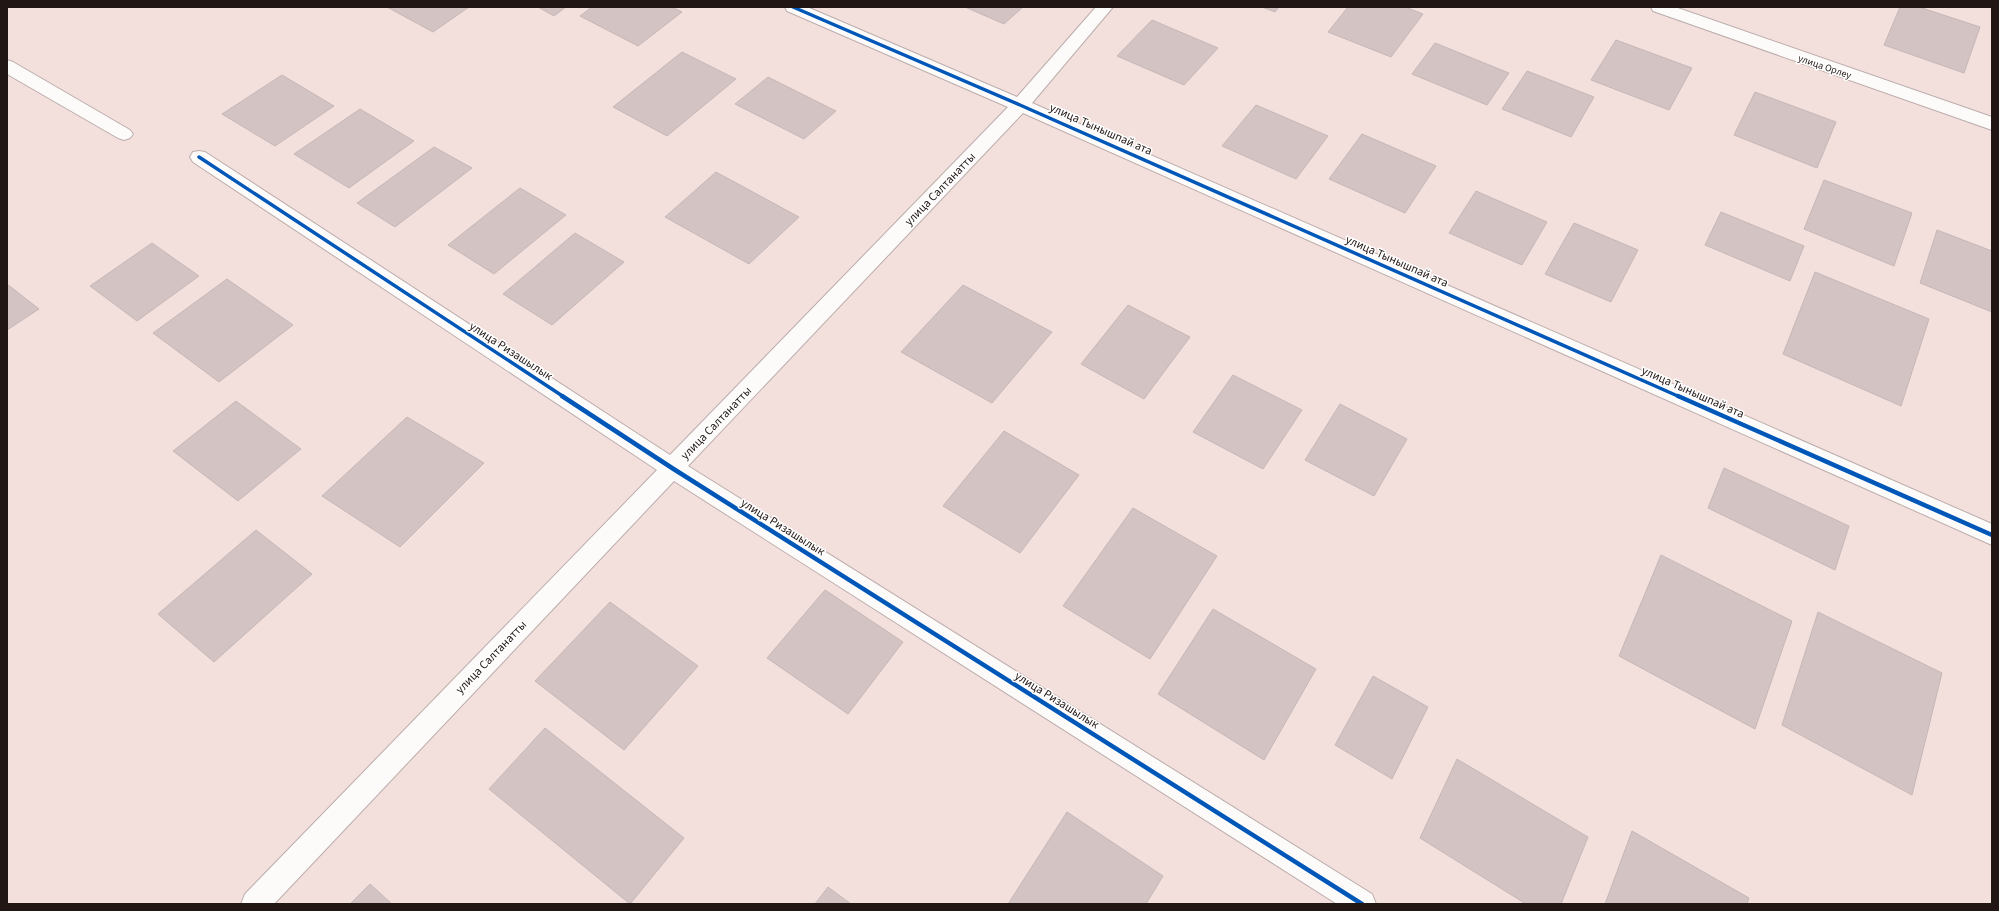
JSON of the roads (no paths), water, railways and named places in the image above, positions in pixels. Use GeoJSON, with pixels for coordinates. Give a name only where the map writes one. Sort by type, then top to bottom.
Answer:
{"type":"FeatureCollection","features":[{"type":"Feature","properties":{"kind":"street","name":"улица Тынышпай ата"},"geometry":{"type":"LineString","coordinates":[[793,7],[1020,105],[1992,535]]}},
{"type":"Feature","properties":{"kind":"street","name":"улица Салтанатты"},"geometry":{"type":"LineString","coordinates":[[255,904],[1020,105],[1105,7]]}},
{"type":"Feature","properties":{"kind":"street","name":"улица Орлеу"},"geometry":{"type":"LineString","coordinates":[[1659,7],[1992,124]]}},
{"type":"Feature","properties":{"kind":"street"},"geometry":{"type":"LineString","coordinates":[[7,66],[124,134]]}},
{"type":"Feature","properties":{"kind":"street","name":"улица Ризашылык"},"geometry":{"type":"LineString","coordinates":[[200,157],[672,468],[1362,904]]}}]}
